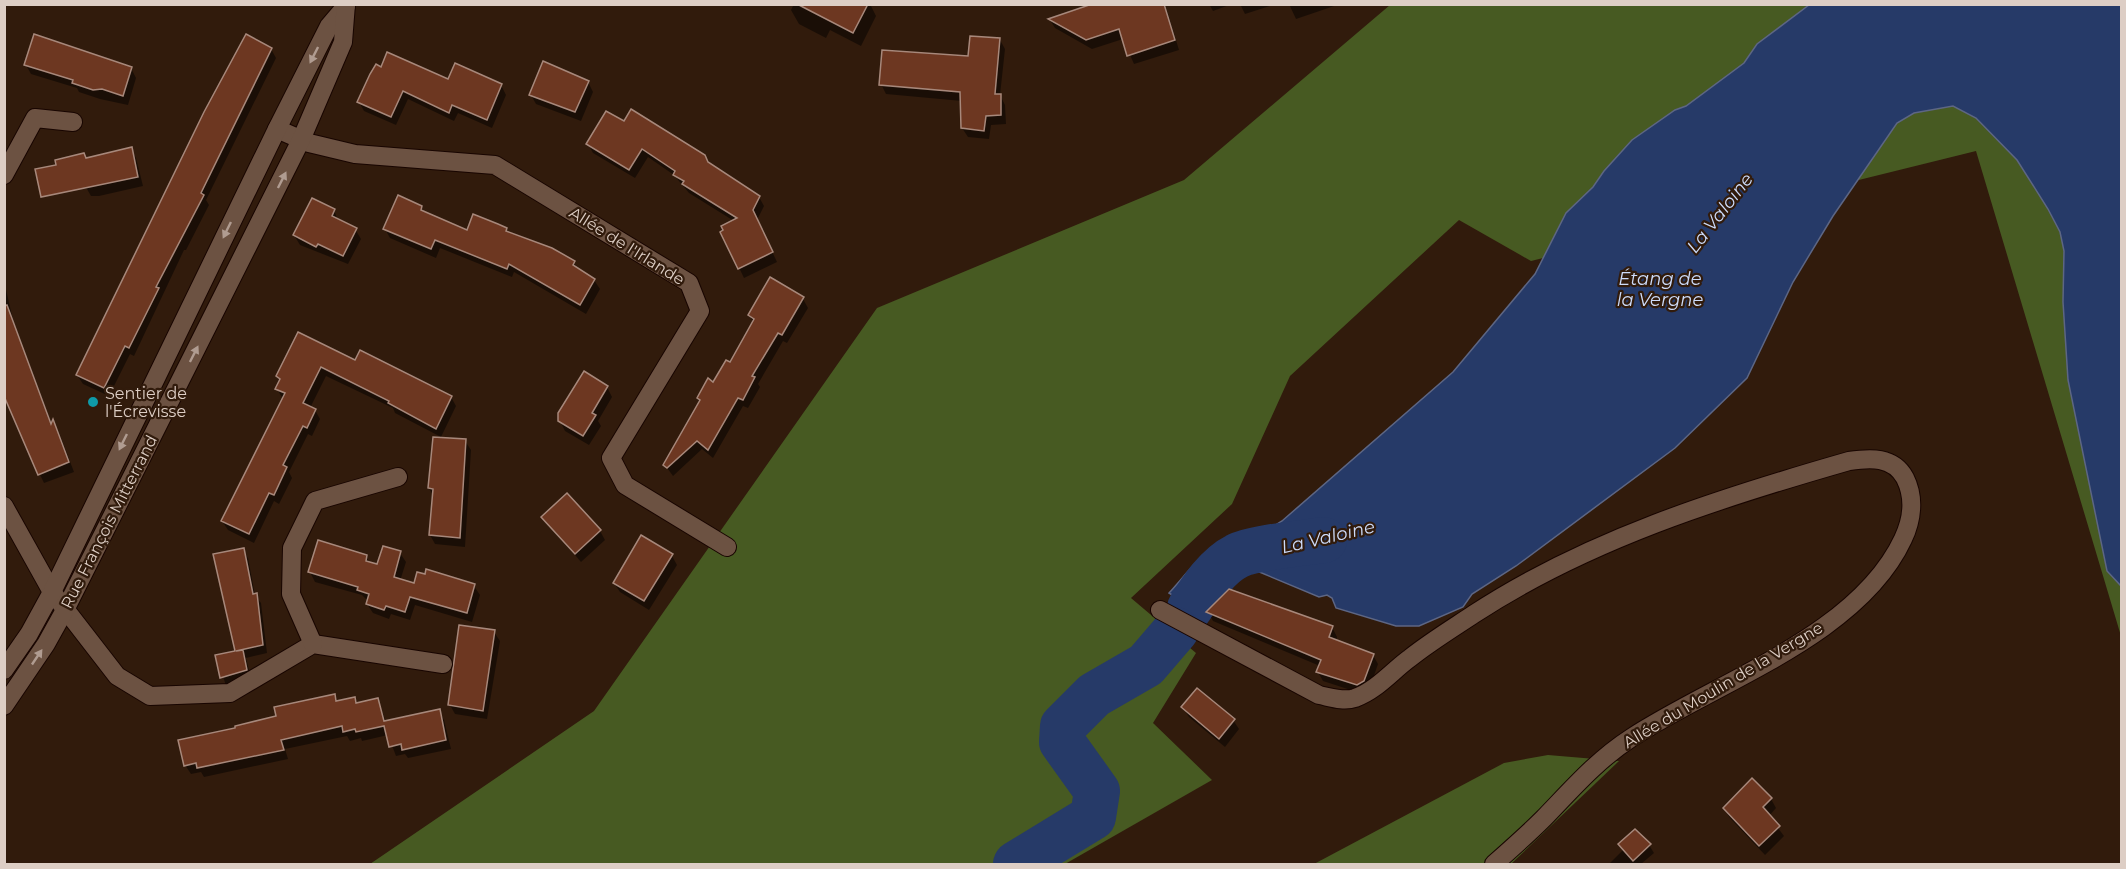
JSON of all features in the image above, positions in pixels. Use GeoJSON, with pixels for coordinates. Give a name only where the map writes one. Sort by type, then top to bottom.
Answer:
{"type":"FeatureCollection","features":[{"type":"Feature","properties":{"kind":"street","name":"Rue François Mitterrand"},"geometry":{"type":"LineString","coordinates":[[4,670],[29,634],[52,592],[277,129],[329,26],[346,5]]}},
{"type":"Feature","properties":{"kind":"street","name":"Rue François Mitterrand"},"geometry":{"type":"LineString","coordinates":[[4,706],[46,644],[66,608],[302,140],[343,42],[346,5]]}},
{"type":"Feature","properties":{"kind":"street"},"geometry":{"type":"LineString","coordinates":[[4,175],[35,118],[73,122]]}},
{"type":"Feature","properties":{"kind":"street"},"geometry":{"type":"LineString","coordinates":[[277,129],[302,140]]}},
{"type":"Feature","properties":{"kind":"street","name":"Allée de l'Irlande"},"geometry":{"type":"LineString","coordinates":[[302,140],[355,154],[495,165],[689,283],[700,311],[611,459],[625,485],[727,547]]}},
{"type":"Feature","properties":{"kind":"street","name":"Allée du Moulin de la Vergne"},"geometry":{"type":"LineString","coordinates":[[1160,610],[1319,695],[1353,699],[1383,681],[1409,658],[1476,613],[1548,571],[1647,528],[1715,502],[1849,461],[1872,458],[1892,463],[1904,475],[1910,489],[1912,512],[1907,530],[1896,554],[1879,577],[1848,608],[1742,676],[1630,738],[1587,772],[1494,864]]}},
{"type":"Feature","properties":{"kind":"street"},"geometry":{"type":"LineString","coordinates":[[313,644],[291,594],[292,548],[315,501],[398,477]]}},
{"type":"Feature","properties":{"kind":"street"},"geometry":{"type":"LineString","coordinates":[[4,506],[52,592],[117,676],[150,696],[230,693],[313,644],[442,664]]}},
{"type":"Feature","properties":{"kind":"green space"},"geometry":{"type":"Polygon","coordinates":[[[1390,5],[2121,5],[2121,636],[1976,151],[1531,261],[1459,220],[1290,376],[1232,504],[1131,598],[1196,653],[1153,723],[1212,780],[1065,864],[370,864],[594,711],[877,308],[1184,180],[1390,5]]]}},
{"type":"Feature","properties":{"kind":"green space"},"geometry":{"type":"Polygon","coordinates":[[[1548,755],[1619,761],[1511,864],[1314,864],[1504,763],[1548,755]]]}},
{"type":"Feature","properties":{"kind":"water","name":"Étang de la Vergne"},"geometry":{"type":"Polygon","coordinates":[[[1809,5],[2121,5],[2121,586],[2107,571],[2068,380],[2063,302],[2064,251],[2060,232],[2017,160],[1976,118],[1953,106],[1914,113],[1897,123],[1833,216],[1793,282],[1747,378],[1675,448],[1516,566],[1472,594],[1463,607],[1419,626],[1396,626],[1336,608],[1332,598],[1327,595],[1319,597],[1257,571],[1263,533],[1282,521],[1453,372],[1535,274],[1566,213],[1593,187],[1632,140],[1675,110],[1686,106],[1744,63],[1757,44],[1809,5]]]}},
{"type":"Feature","properties":{"kind":"water"},"geometry":{"type":"Polygon","coordinates":[[[1255,533],[1249,573],[1229,585],[1202,614],[1169,593],[1197,562],[1215,547],[1239,536],[1255,533]]]}},
{"type":"Feature","properties":{"kind":"water"},"geometry":{"type":"Polygon","coordinates":[[[1171,625],[1176,630],[1146,665],[1094,695],[1063,726],[1063,742],[1097,791],[1093,817],[1047,842],[1015,864],[997,864],[1060,832],[1087,813],[1089,801],[1064,762],[1054,741],[1055,728],[1060,716],[1083,695],[1139,662],[1171,625]]]}},
{"type":"Feature","properties":{"kind":"building"},"geometry":{"type":"Polygon","coordinates":[[[797,4],[868,4],[853,33],[797,4]]]}},
{"type":"Feature","properties":{"kind":"building"},"geometry":{"type":"Polygon","coordinates":[[[1092,4],[1164,4],[1175,40],[1127,56],[1119,29],[1086,40],[1048,19],[1092,4]]]}},
{"type":"Feature","properties":{"kind":"building"},"geometry":{"type":"Polygon","coordinates":[[[34,34],[132,67],[123,96],[102,89],[93,90],[72,83],[73,80],[24,65],[34,34]]]}},
{"type":"Feature","properties":{"kind":"building"},"geometry":{"type":"Polygon","coordinates":[[[246,34],[272,48],[201,193],[204,195],[156,287],[159,288],[129,348],[125,346],[104,388],[76,375],[204,112],[246,34]]]}},
{"type":"Feature","properties":{"kind":"building"},"geometry":{"type":"Polygon","coordinates":[[[970,36],[1000,38],[995,94],[1001,94],[1001,115],[986,116],[984,131],[961,128],[960,92],[879,85],[882,50],[968,56],[970,36]]]}},
{"type":"Feature","properties":{"kind":"building"},"geometry":{"type":"Polygon","coordinates":[[[387,52],[448,79],[455,63],[502,84],[487,120],[452,105],[449,113],[403,91],[391,117],[357,102],[376,64],[381,67],[387,52]]]}},
{"type":"Feature","properties":{"kind":"building"},"geometry":{"type":"Polygon","coordinates":[[[543,61],[589,81],[575,112],[529,95],[543,61]]]}},
{"type":"Feature","properties":{"kind":"building"},"geometry":{"type":"Polygon","coordinates":[[[631,109],[705,155],[708,162],[760,196],[753,210],[773,252],[738,269],[720,232],[723,230],[721,226],[737,218],[682,184],[684,181],[673,175],[675,171],[642,149],[629,170],[586,144],[606,111],[624,121],[631,109]]]}},
{"type":"Feature","properties":{"kind":"building"},"geometry":{"type":"Polygon","coordinates":[[[132,147],[138,177],[41,197],[35,169],[56,165],[55,160],[84,153],[86,158],[132,147]]]}},
{"type":"Feature","properties":{"kind":"building"},"geometry":{"type":"Polygon","coordinates":[[[398,195],[422,206],[421,210],[467,230],[473,214],[498,224],[507,228],[506,231],[552,248],[575,261],[573,265],[595,279],[580,305],[509,264],[507,269],[435,240],[431,249],[383,229],[398,195]]]}},
{"type":"Feature","properties":{"kind":"building"},"geometry":{"type":"Polygon","coordinates":[[[312,198],[335,209],[332,216],[357,228],[343,256],[318,244],[316,247],[293,235],[312,198]]]}},
{"type":"Feature","properties":{"kind":"building"},"geometry":{"type":"Polygon","coordinates":[[[770,277],[804,297],[782,335],[778,333],[752,376],[755,377],[743,400],[738,398],[708,450],[697,441],[667,468],[663,465],[700,400],[697,398],[708,378],[713,382],[726,360],[730,362],[754,319],[748,315],[770,277]]]}},
{"type":"Feature","properties":{"kind":"building"},"geometry":{"type":"Polygon","coordinates":[[[7,305],[51,424],[53,419],[69,462],[38,475],[4,396],[4,306],[7,305]]]}},
{"type":"Feature","properties":{"kind":"building"},"geometry":{"type":"Polygon","coordinates":[[[298,332],[355,360],[360,350],[452,396],[436,429],[388,403],[389,401],[321,367],[303,403],[316,409],[307,428],[303,426],[283,465],[287,467],[274,495],[269,493],[249,534],[221,521],[285,393],[275,389],[280,379],[276,376],[298,332]]]}},
{"type":"Feature","properties":{"kind":"building"},"geometry":{"type":"Polygon","coordinates":[[[584,371],[608,386],[592,413],[596,415],[583,436],[558,421],[558,413],[584,371]]]}},
{"type":"Feature","properties":{"kind":"building"},"geometry":{"type":"Polygon","coordinates":[[[433,437],[466,439],[460,538],[429,535],[433,489],[428,488],[433,437]]]}},
{"type":"Feature","properties":{"kind":"building"},"geometry":{"type":"Polygon","coordinates":[[[567,493],[601,530],[575,554],[541,517],[567,493]]]}},
{"type":"Feature","properties":{"kind":"building"},"geometry":{"type":"Polygon","coordinates":[[[641,535],[673,554],[644,601],[613,583],[641,535]]]}},
{"type":"Feature","properties":{"kind":"building"},"geometry":{"type":"Polygon","coordinates":[[[318,540],[367,555],[366,561],[377,564],[383,546],[401,551],[394,577],[414,583],[417,572],[425,574],[426,569],[475,584],[467,613],[410,597],[405,612],[386,606],[384,610],[366,604],[369,594],[357,590],[358,587],[308,572],[318,540]]]}},
{"type":"Feature","properties":{"kind":"building"},"geometry":{"type":"Polygon","coordinates":[[[244,548],[253,594],[257,593],[263,645],[236,651],[243,650],[247,670],[220,678],[215,655],[235,651],[213,554],[244,548]]]}},
{"type":"Feature","properties":{"kind":"building"},"geometry":{"type":"Polygon","coordinates":[[[1229,589],[1333,626],[1329,637],[1374,654],[1364,681],[1357,685],[1316,672],[1321,660],[1206,612],[1229,589]]]}},
{"type":"Feature","properties":{"kind":"building"},"geometry":{"type":"Polygon","coordinates":[[[459,625],[495,630],[483,711],[448,705],[459,625]]]}},
{"type":"Feature","properties":{"kind":"building"},"geometry":{"type":"Polygon","coordinates":[[[1197,688],[1235,719],[1219,739],[1181,707],[1197,688]]]}},
{"type":"Feature","properties":{"kind":"building"},"geometry":{"type":"Polygon","coordinates":[[[335,694],[336,701],[355,697],[356,703],[378,698],[384,721],[440,709],[446,740],[402,750],[401,744],[389,747],[384,726],[356,732],[355,729],[343,732],[342,726],[281,740],[284,750],[197,768],[196,763],[184,766],[178,740],[235,728],[235,726],[276,716],[274,707],[335,694]]]}},
{"type":"Feature","properties":{"kind":"building"},"geometry":{"type":"Polygon","coordinates":[[[1752,778],[1772,798],[1763,807],[1780,826],[1759,846],[1723,808],[1752,778]]]}},
{"type":"Feature","properties":{"kind":"building"},"geometry":{"type":"Polygon","coordinates":[[[1635,829],[1651,844],[1633,861],[1618,844],[1635,829]]]}},
{"type":"Feature","properties":{"kind":"waterway","name":"La Valoine"},"geometry":{"type":"LineString","coordinates":[[1190,608],[1216,572],[1237,556],[1265,548],[1324,540]]}},
{"type":"Feature","properties":{"kind":"waterway","name":"La Valoine"},"geometry":{"type":"LineString","coordinates":[[1016,864],[1093,817],[1097,791],[1062,742],[1063,726],[1094,695],[1146,665],[1176,630]]}},
{"type":"Feature","properties":{"kind":"place","name":"Sentier de l'Écrevisse"},"geometry":{"type":"Point","coordinates":[93,402]}}]}
